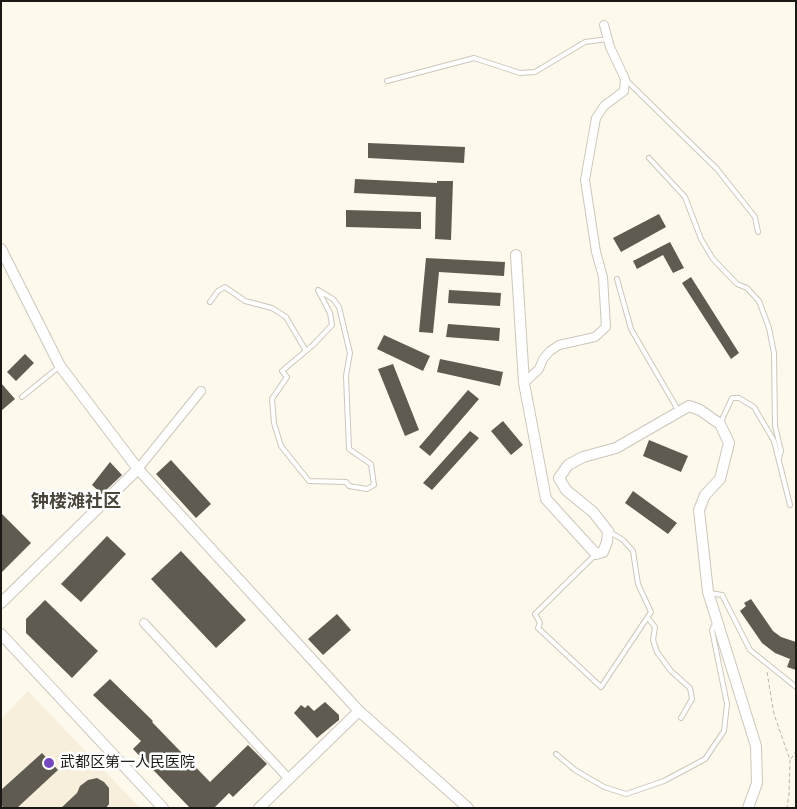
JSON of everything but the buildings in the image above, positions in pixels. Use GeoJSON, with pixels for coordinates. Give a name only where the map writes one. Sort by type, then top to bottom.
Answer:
{"type":"FeatureCollection","features":[{"type":"Feature","properties":{"kind":"street"},"geometry":{"type":"LineString","coordinates":[[524,383],[539,370],[543,359],[550,351],[559,345],[595,337],[606,327],[603,278],[596,252],[585,180],[596,118],[604,106],[624,91],[625,79],[604,25]]}},
{"type":"Feature","properties":{"kind":"street"},"geometry":{"type":"LineString","coordinates":[[1,249],[60,366],[138,469],[359,711],[468,808]]}},
{"type":"Feature","properties":{"kind":"street"},"geometry":{"type":"LineString","coordinates":[[516,255],[524,383],[546,499],[579,533],[596,554],[603,552],[607,542],[608,530],[593,512],[566,490],[559,478],[568,465],[583,457],[616,448],[689,406],[700,410],[720,424],[729,443],[720,479],[706,495],[699,510],[708,592],[756,746],[757,783],[748,808]]}},
{"type":"Feature","properties":{"kind":"street"},"geometry":{"type":"LineString","coordinates":[[1,603],[138,469],[201,391]]}},
{"type":"Feature","properties":{"kind":"street"},"geometry":{"type":"LineString","coordinates":[[144,623],[289,778]]}},
{"type":"Feature","properties":{"kind":"street"},"geometry":{"type":"LineString","coordinates":[[1,634],[163,808]]}},
{"type":"Feature","properties":{"kind":"street"},"geometry":{"type":"LineString","coordinates":[[259,808],[359,711]]}},
{"type":"Feature","properties":{"kind":"lane"},"geometry":{"type":"LineString","coordinates":[[387,81],[474,58],[520,72],[535,72],[585,42],[608,39]]}},
{"type":"Feature","properties":{"kind":"lane"},"geometry":{"type":"LineString","coordinates":[[625,79],[717,169],[755,217],[758,232]]}},
{"type":"Feature","properties":{"kind":"lane"},"geometry":{"type":"LineString","coordinates":[[649,158],[684,197],[701,239],[713,259],[737,284],[746,288],[759,300],[769,328],[774,353],[775,426],[781,452],[779,458]]}},
{"type":"Feature","properties":{"kind":"lane"},"geometry":{"type":"LineString","coordinates":[[617,279],[631,328],[680,412]]}},
{"type":"Feature","properties":{"kind":"lane"},"geometry":{"type":"LineString","coordinates":[[210,302],[218,291],[225,287],[245,301],[272,308],[286,317],[306,351]]}},
{"type":"Feature","properties":{"kind":"lane"},"geometry":{"type":"LineString","coordinates":[[318,290],[333,299],[338,307],[350,353],[346,376],[349,449],[371,464],[374,485],[367,489],[349,486],[346,482],[309,482],[281,446],[274,424],[272,399],[287,377],[282,371],[306,351],[332,325],[330,313],[318,290]]}},
{"type":"Feature","properties":{"kind":"lane"},"geometry":{"type":"LineString","coordinates":[[22,397],[60,366]]}},
{"type":"Feature","properties":{"kind":"lane"},"geometry":{"type":"LineString","coordinates":[[720,424],[732,398],[740,398],[754,407],[766,425],[779,458],[790,505]]}},
{"type":"Feature","properties":{"kind":"lane"},"geometry":{"type":"LineString","coordinates":[[596,554],[535,614],[540,623],[538,628],[601,687],[651,612],[638,584],[633,551],[623,540],[608,530]]}},
{"type":"Feature","properties":{"kind":"lane"},"geometry":{"type":"LineString","coordinates":[[708,592],[722,594],[750,650],[796,688]]}},
{"type":"Feature","properties":{"kind":"lane"},"geometry":{"type":"LineString","coordinates":[[648,618],[655,627],[653,640],[657,652],[671,670],[690,688],[692,699],[681,718]]}},
{"type":"Feature","properties":{"kind":"lane"},"geometry":{"type":"LineString","coordinates":[[556,754],[574,770],[604,787],[626,794],[664,781],[705,759],[724,731],[727,704],[712,630],[717,619]]}},
{"type":"Feature","properties":{"kind":"path"},"geometry":{"type":"LineString","coordinates":[[765,664],[774,714],[790,760],[789,796],[786,808]]}},
{"type":"Feature","properties":{"kind":"path"},"geometry":{"type":"LineString","coordinates":[[790,760],[796,751]]}},
{"type":"Feature","properties":{"kind":"shaded area","name":"武都区第一人民医院"},"geometry":{"type":"Polygon","coordinates":[[[28,691],[140,808],[1,808],[1,719],[28,691]]]}},
{"type":"Feature","properties":{"kind":"place","name":"武都区第一人民医院"},"geometry":{"type":"Point","coordinates":[49,763]}},
{"type":"Feature","properties":{"kind":"district","name":"钟楼滩社区"},"geometry":{"type":"Point","coordinates":[76,502]}}]}
